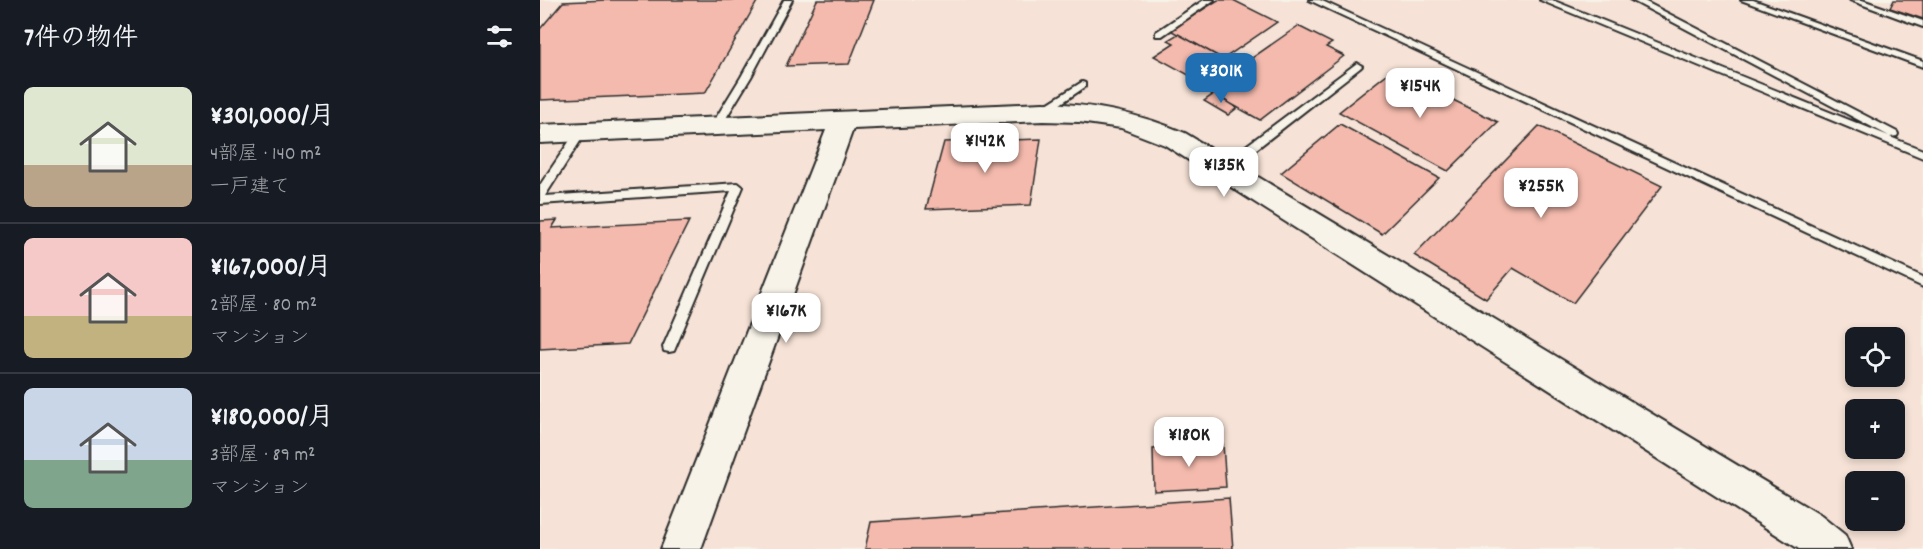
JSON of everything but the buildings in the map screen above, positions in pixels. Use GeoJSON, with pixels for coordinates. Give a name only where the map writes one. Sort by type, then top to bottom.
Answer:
{"type":"FeatureCollection","features":[{"type":"Feature","properties":{"kind":"street"},"geometry":{"type":"LineString","coordinates":[[540,134],[1043,112],[1102,115],[1139,123],[1175,139],[1806,529],[1831,549]]}},
{"type":"Feature","properties":{"kind":"street"},"geometry":{"type":"LineString","coordinates":[[681,549],[843,120]]}},
{"type":"Feature","properties":{"kind":"lane"},"geometry":{"type":"LineString","coordinates":[[716,126],[788,0]]}},
{"type":"Feature","properties":{"kind":"lane"},"geometry":{"type":"LineString","coordinates":[[1159,34],[1210,0]]}},
{"type":"Feature","properties":{"kind":"lane"},"geometry":{"type":"LineString","coordinates":[[1313,0],[1923,282]]}},
{"type":"Feature","properties":{"kind":"lane"},"geometry":{"type":"LineString","coordinates":[[1544,0],[1923,152]]}},
{"type":"Feature","properties":{"kind":"lane"},"geometry":{"type":"LineString","coordinates":[[1635,0],[1923,152]]}},
{"type":"Feature","properties":{"kind":"lane"},"geometry":{"type":"LineString","coordinates":[[1745,0],[1923,64]]}},
{"type":"Feature","properties":{"kind":"lane"},"geometry":{"type":"LineString","coordinates":[[1854,0],[1871,3],[1923,24]]}},
{"type":"Feature","properties":{"kind":"lane"},"geometry":{"type":"LineString","coordinates":[[1223,169],[1357,66]]}},
{"type":"Feature","properties":{"kind":"lane"},"geometry":{"type":"LineString","coordinates":[[1043,112],[1082,85]]}},
{"type":"Feature","properties":{"kind":"lane"},"geometry":{"type":"LineString","coordinates":[[540,194],[581,132]]}},
{"type":"Feature","properties":{"kind":"lane"},"geometry":{"type":"LineString","coordinates":[[540,200],[738,187],[669,347]]}},
{"type":"Feature","properties":{"kind":"shaded area"},"geometry":{"type":"Polygon","coordinates":[[[540,0],[1923,0],[1923,549],[540,549],[540,0]]]}}]}
